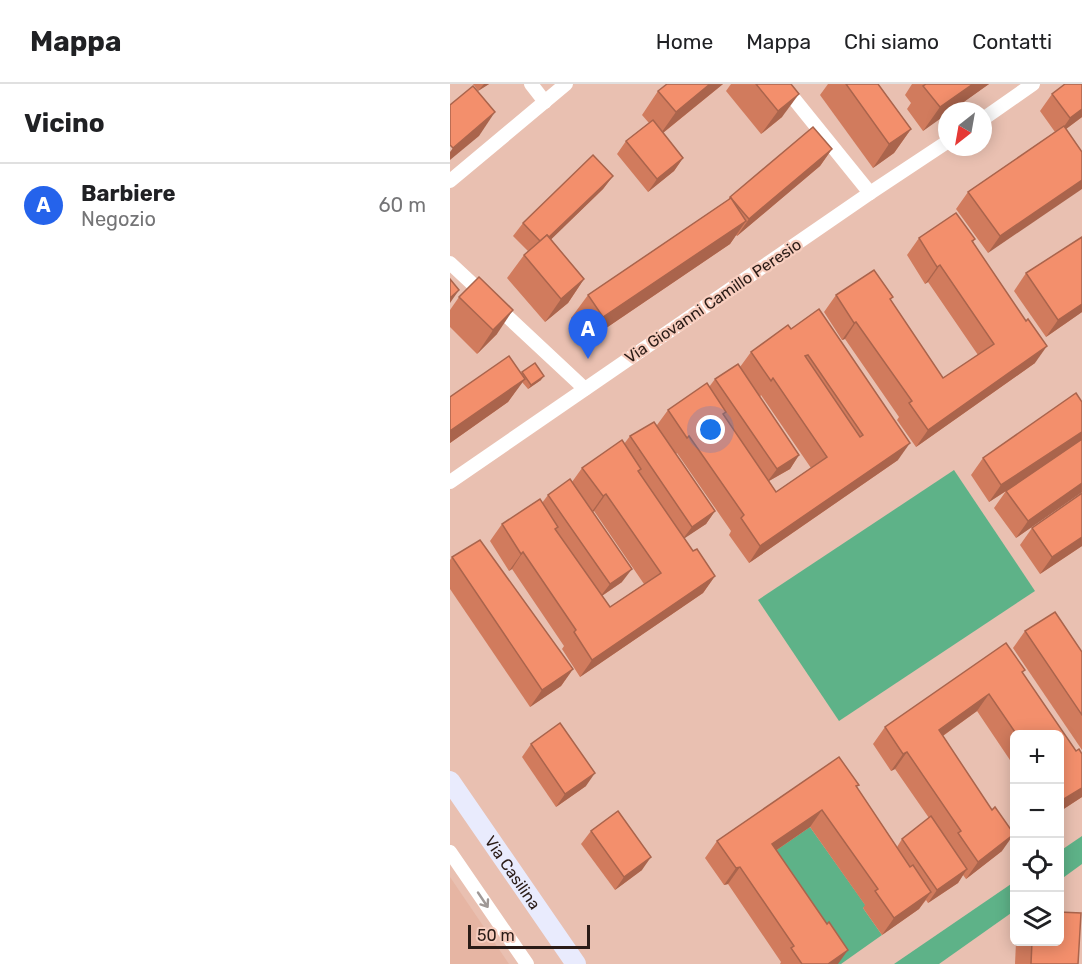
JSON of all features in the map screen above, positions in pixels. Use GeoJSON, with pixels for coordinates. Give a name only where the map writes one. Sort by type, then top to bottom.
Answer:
{"type":"FeatureCollection","features":[{"type":"Feature","properties":{"kind":"main road","name":"Via Casilina"},"geometry":{"type":"LineString","coordinates":[[450,781],[576,964]]}},
{"type":"Feature","properties":{"kind":"street"},"geometry":{"type":"LineString","coordinates":[[531,84],[545,102]]}},
{"type":"Feature","properties":{"kind":"street"},"geometry":{"type":"LineString","coordinates":[[450,181],[566,84]]}},
{"type":"Feature","properties":{"kind":"street"},"geometry":{"type":"LineString","coordinates":[[782,84],[870,193]]}},
{"type":"Feature","properties":{"kind":"street"},"geometry":{"type":"LineString","coordinates":[[992,112],[1033,84]]}},
{"type":"Feature","properties":{"kind":"street","name":"Via Giovanni Camillo Peresio"},"geometry":{"type":"LineString","coordinates":[[450,482],[938,148]]}},
{"type":"Feature","properties":{"kind":"street"},"geometry":{"type":"LineString","coordinates":[[450,263],[585,389]]}},
{"type":"Feature","properties":{"kind":"street"},"geometry":{"type":"LineString","coordinates":[[450,852],[527,964]]}},
{"type":"Feature","properties":{"kind":"shaded area"},"geometry":{"type":"Polygon","coordinates":[[[450,877],[509,964],[450,964],[450,877]]]}},
{"type":"Feature","properties":{"kind":"green space"},"geometry":{"type":"Polygon","coordinates":[[[954,470],[1035,591],[839,721],[758,600],[954,470]]]}},
{"type":"Feature","properties":{"kind":"green space"},"geometry":{"type":"Polygon","coordinates":[[[810,827],[866,906],[863,908],[882,935],[841,964],[834,964],[760,861],[810,827]]]}},
{"type":"Feature","properties":{"kind":"green space"},"geometry":{"type":"Polygon","coordinates":[[[1082,836],[1082,864],[1064,877],[1064,848],[1082,836]]]}},
{"type":"Feature","properties":{"kind":"green space"},"geometry":{"type":"Polygon","coordinates":[[[1010,885],[1010,914],[939,964],[894,964],[1010,885]]]}},
{"type":"Feature","properties":{"kind":"building"},"geometry":{"type":"Polygon","coordinates":[[[667,84],[710,84],[676,112],[658,91],[667,84]]]}},
{"type":"Feature","properties":{"kind":"building"},"geometry":{"type":"Polygon","coordinates":[[[756,84],[791,84],[799,94],[778,111],[756,84]]]}},
{"type":"Feature","properties":{"kind":"building"},"geometry":{"type":"Polygon","coordinates":[[[846,84],[878,84],[911,129],[889,144],[846,84]]]}},
{"type":"Feature","properties":{"kind":"building"},"geometry":{"type":"Polygon","coordinates":[[[926,84],[973,84],[947,102],[938,102],[938,105],[923,86],[926,84]]]}},
{"type":"Feature","properties":{"kind":"building"},"geometry":{"type":"Polygon","coordinates":[[[1065,84],[1082,84],[1082,109],[1070,118],[1052,94],[1065,84]]]}},
{"type":"Feature","properties":{"kind":"building"},"geometry":{"type":"Polygon","coordinates":[[[473,86],[495,112],[453,148],[450,145],[450,105],[473,86]]]}},
{"type":"Feature","properties":{"kind":"building"},"geometry":{"type":"Polygon","coordinates":[[[653,120],[683,158],[657,179],[626,141],[653,120]]]}},
{"type":"Feature","properties":{"kind":"building"},"geometry":{"type":"Polygon","coordinates":[[[1064,126],[1082,152],[1082,180],[1000,236],[968,192],[1064,126]]]}},
{"type":"Feature","properties":{"kind":"building"},"geometry":{"type":"Polygon","coordinates":[[[813,127],[832,149],[749,219],[730,197],[813,127]]]}},
{"type":"Feature","properties":{"kind":"building"},"geometry":{"type":"Polygon","coordinates":[[[593,155],[613,176],[549,237],[547,235],[540,241],[523,223],[593,155]]]}},
{"type":"Feature","properties":{"kind":"building"},"geometry":{"type":"Polygon","coordinates":[[[731,198],[746,221],[603,317],[588,295],[731,198]]]}},
{"type":"Feature","properties":{"kind":"building"},"geometry":{"type":"Polygon","coordinates":[[[956,213],[975,239],[972,241],[1026,321],[1028,319],[1047,346],[928,430],[909,403],[912,401],[836,295],[874,270],[893,297],[890,299],[943,378],[994,344],[940,265],[937,267],[919,238],[956,213]]]}},
{"type":"Feature","properties":{"kind":"building"},"geometry":{"type":"Polygon","coordinates":[[[547,235],[584,279],[561,299],[524,255],[547,235]]]}},
{"type":"Feature","properties":{"kind":"building"},"geometry":{"type":"Polygon","coordinates":[[[1082,237],[1082,304],[1058,320],[1026,273],[1082,237]]]}},
{"type":"Feature","properties":{"kind":"building"},"geometry":{"type":"Polygon","coordinates":[[[479,277],[513,310],[493,330],[459,297],[479,277]]]}},
{"type":"Feature","properties":{"kind":"building"},"geometry":{"type":"Polygon","coordinates":[[[450,279],[459,290],[450,298],[450,279]]]}},
{"type":"Feature","properties":{"kind":"building"},"geometry":{"type":"Polygon","coordinates":[[[819,309],[910,443],[760,546],[741,518],[744,515],[668,410],[707,383],[726,412],[723,414],[776,492],[827,457],[773,378],[771,381],[751,352],[788,325],[791,329],[819,309]],[[808,355],[805,356],[860,437],[863,435],[808,355]]]}},
{"type":"Feature","properties":{"kind":"building"},"geometry":{"type":"Polygon","coordinates":[[[509,356],[525,379],[450,431],[450,397],[509,356]]]}},
{"type":"Feature","properties":{"kind":"building"},"geometry":{"type":"Polygon","coordinates":[[[535,363],[544,376],[531,385],[522,372],[535,363]]]}},
{"type":"Feature","properties":{"kind":"building"},"geometry":{"type":"Polygon","coordinates":[[[738,364],[799,455],[777,469],[715,379],[738,364]]]}},
{"type":"Feature","properties":{"kind":"building"},"geometry":{"type":"Polygon","coordinates":[[[1076,393],[1082,402],[1082,432],[1001,485],[983,458],[1076,393]]]}},
{"type":"Feature","properties":{"kind":"building"},"geometry":{"type":"Polygon","coordinates":[[[654,422],[715,511],[692,527],[630,436],[654,422]]]}},
{"type":"Feature","properties":{"kind":"building"},"geometry":{"type":"Polygon","coordinates":[[[1082,439],[1082,483],[1028,521],[1006,491],[1082,439]]]}},
{"type":"Feature","properties":{"kind":"building"},"geometry":{"type":"Polygon","coordinates":[[[622,440],[641,469],[638,471],[693,551],[697,549],[715,576],[592,660],[574,632],[576,630],[502,524],[540,499],[558,527],[555,529],[610,607],[661,573],[606,494],[603,496],[582,468],[622,440]]]}},
{"type":"Feature","properties":{"kind":"building"},"geometry":{"type":"Polygon","coordinates":[[[570,479],[632,569],[610,584],[548,495],[570,479]]]}},
{"type":"Feature","properties":{"kind":"building"},"geometry":{"type":"Polygon","coordinates":[[[1082,493],[1082,537],[1052,557],[1032,528],[1082,493]]]}},
{"type":"Feature","properties":{"kind":"building"},"geometry":{"type":"Polygon","coordinates":[[[480,540],[573,669],[542,690],[452,557],[480,540]]]}},
{"type":"Feature","properties":{"kind":"building"},"geometry":{"type":"Polygon","coordinates":[[[1055,612],[1082,652],[1082,715],[1025,631],[1055,612]]]}},
{"type":"Feature","properties":{"kind":"building"},"geometry":{"type":"Polygon","coordinates":[[[1006,643],[1025,670],[1022,672],[1062,730],[1014,730],[989,694],[939,730],[992,810],[995,807],[1010,828],[1010,837],[978,862],[958,833],[961,831],[907,752],[903,754],[885,727],[1006,643]]]}},
{"type":"Feature","properties":{"kind":"building"},"geometry":{"type":"Polygon","coordinates":[[[560,723],[595,773],[565,794],[531,744],[560,723]]]}},
{"type":"Feature","properties":{"kind":"building"},"geometry":{"type":"Polygon","coordinates":[[[1064,733],[1076,751],[1079,749],[1082,754],[1082,788],[1064,799],[1064,733]]]}},
{"type":"Feature","properties":{"kind":"building"},"geometry":{"type":"Polygon","coordinates":[[[839,757],[910,867],[913,865],[931,892],[894,918],[875,891],[878,889],[822,810],[772,844],[827,924],[829,922],[848,950],[828,964],[802,964],[791,948],[794,946],[740,867],[736,868],[717,841],[839,757]]]}},
{"type":"Feature","properties":{"kind":"building"},"geometry":{"type":"Polygon","coordinates":[[[618,811],[651,857],[624,877],[591,831],[618,811]]]}},
{"type":"Feature","properties":{"kind":"building"},"geometry":{"type":"Polygon","coordinates":[[[931,816],[967,869],[937,890],[902,839],[931,816]]]}},
{"type":"Feature","properties":{"kind":"building"},"geometry":{"type":"Polygon","coordinates":[[[1064,912],[1081,913],[1078,964],[1031,964],[1032,946],[1064,946],[1064,912]]]}},
{"type":"Feature","properties":{"kind":"place","name":"Barbiere"},"geometry":{"type":"Point","coordinates":[588,359]}}]}
